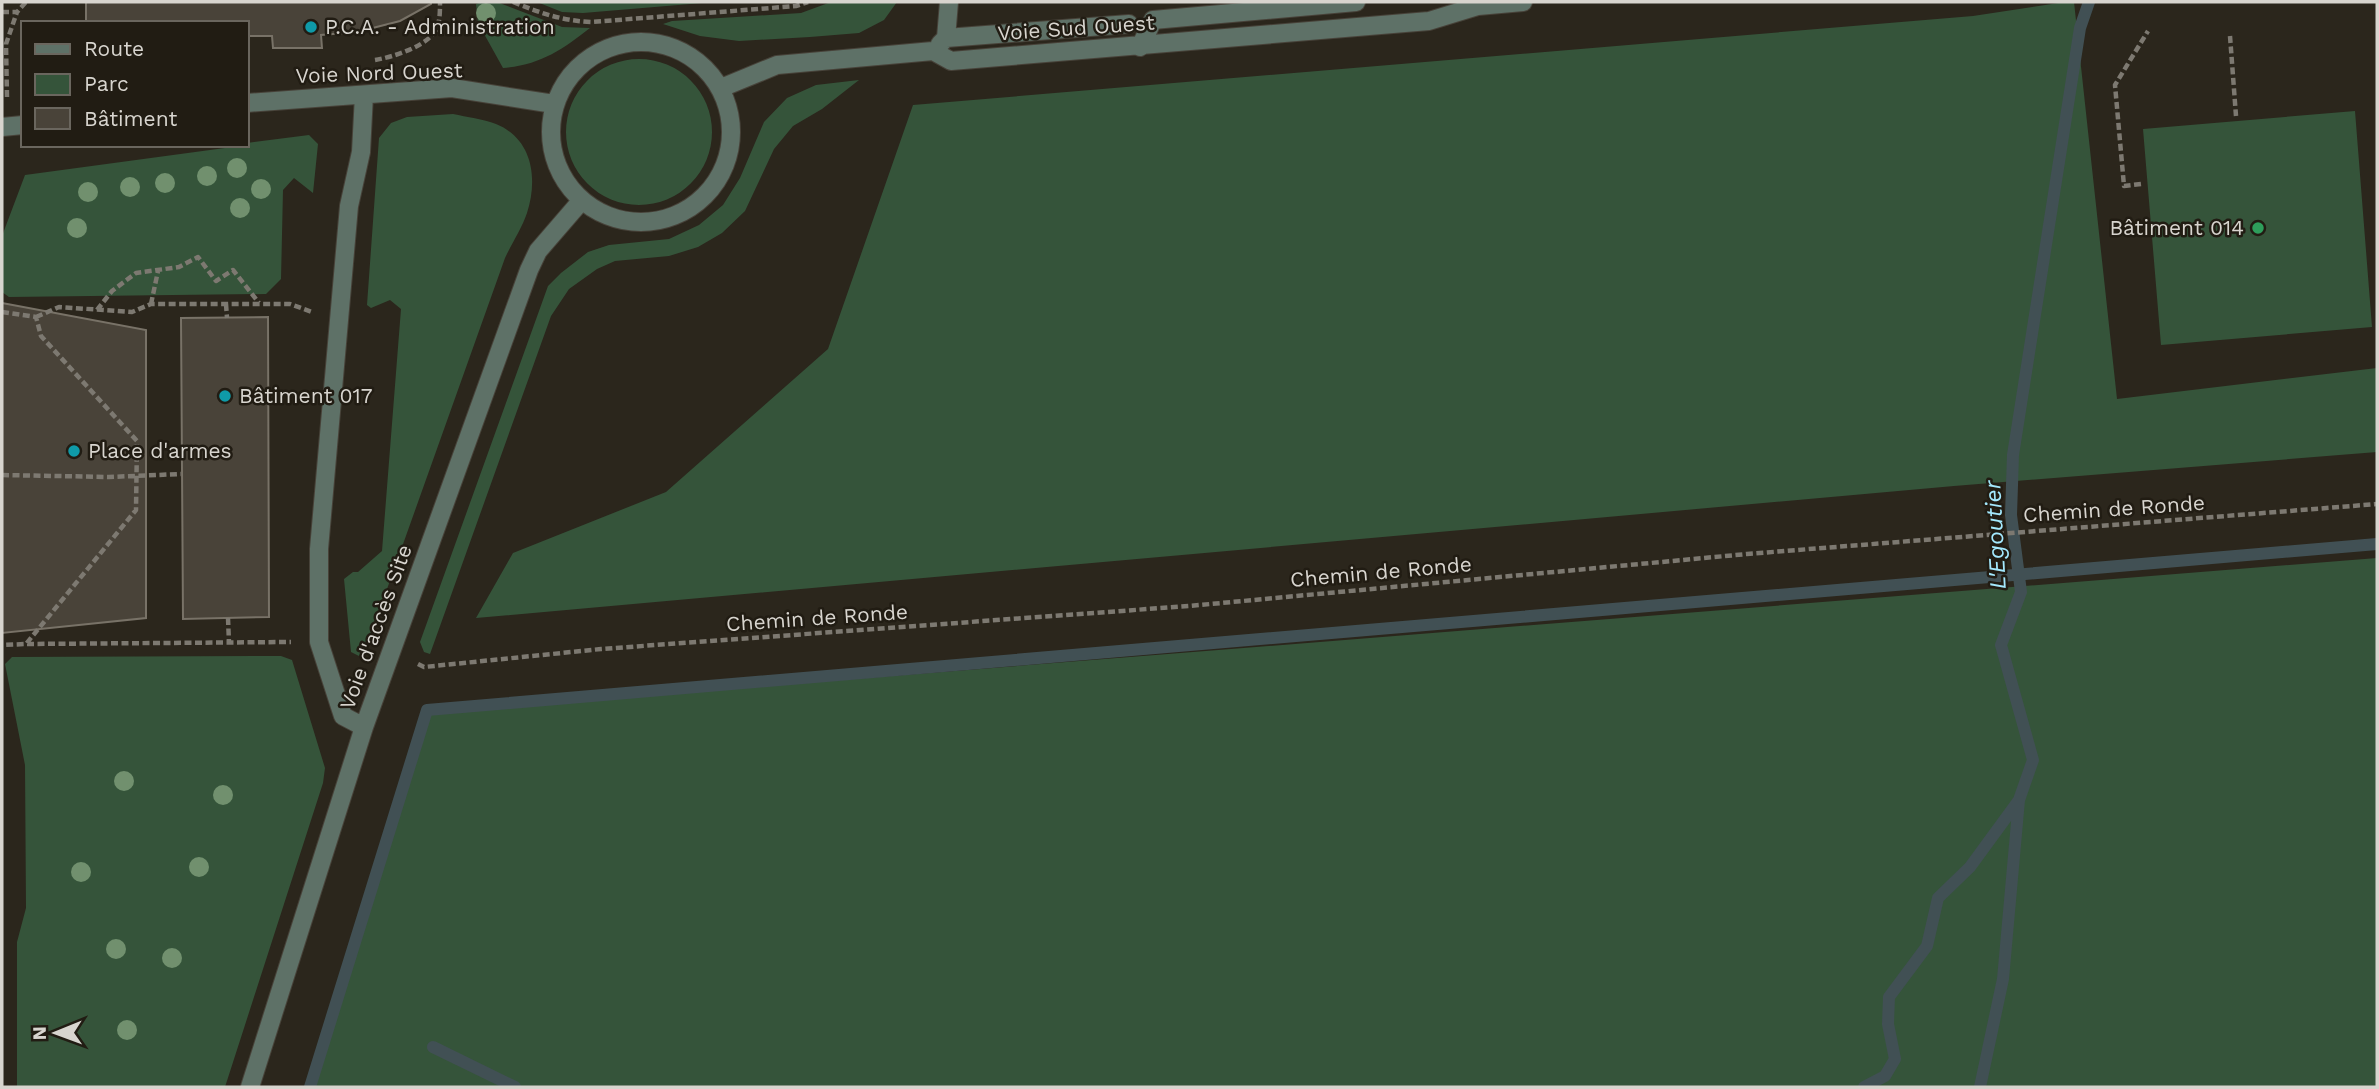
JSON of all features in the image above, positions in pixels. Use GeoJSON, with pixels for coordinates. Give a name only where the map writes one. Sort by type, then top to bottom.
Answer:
{"type":"FeatureCollection","features":[{"type":"Feature","properties":{"kind":"street"},"geometry":{"type":"LineString","coordinates":[[933,51],[946,38],[949,2]]}},
{"type":"Feature","properties":{"kind":"street"},"geometry":{"type":"LineString","coordinates":[[1140,47],[1153,20],[1356,2]]}},
{"type":"Feature","properties":{"kind":"street","name":"Voie Sud Ouest"},"geometry":{"type":"LineString","coordinates":[[721,88],[777,65],[933,51],[951,61],[1140,47],[1429,21],[1478,6],[1523,2]]}},
{"type":"Feature","properties":{"kind":"street"},"geometry":{"type":"LineString","coordinates":[[946,38],[1129,24]]}},
{"type":"Feature","properties":{"kind":"street"},"geometry":{"type":"LineString","coordinates":[[649,41],[678,48],[702,64],[721,88],[729,109],[732,132],[729,155],[720,176],[706,195],[688,209],[667,218],[645,222],[622,220],[601,212],[582,200],[564,179],[554,154],[550,127],[554,104],[570,75],[592,55],[620,43],[649,41]]}},
{"type":"Feature","properties":{"kind":"street","name":"Voie Nord Ouest"},"geometry":{"type":"LineString","coordinates":[[248,103],[452,88],[554,104]]}},
{"type":"Feature","properties":{"kind":"street"},"geometry":{"type":"LineString","coordinates":[[364,95],[361,152],[349,206],[319,549],[319,642],[343,716],[364,727]]}},
{"type":"Feature","properties":{"kind":"street"},"geometry":{"type":"LineString","coordinates":[[2,127],[21,125]]}},
{"type":"Feature","properties":{"kind":"street","name":"Voie d'accès Site"},"geometry":{"type":"LineString","coordinates":[[250,1087],[364,727],[529,270],[538,251],[582,200]]}},
{"type":"Feature","properties":{"kind":"path"},"geometry":{"type":"LineString","coordinates":[[8,102],[6,44],[17,12],[26,2]]}},
{"type":"Feature","properties":{"kind":"path"},"geometry":{"type":"LineString","coordinates":[[366,62],[391,58],[429,39],[439,24],[440,2]]}},
{"type":"Feature","properties":{"kind":"path"},"geometry":{"type":"LineString","coordinates":[[513,2],[557,18],[592,22],[796,6],[808,2]]}},
{"type":"Feature","properties":{"kind":"path"},"geometry":{"type":"LineString","coordinates":[[2,12],[17,12]]}},
{"type":"Feature","properties":{"kind":"path"},"geometry":{"type":"LineString","coordinates":[[2141,184],[2124,186],[2115,85],[2148,31]]}},
{"type":"Feature","properties":{"kind":"path"},"geometry":{"type":"LineString","coordinates":[[2231,36],[2236,116]]}},
{"type":"Feature","properties":{"kind":"path"},"geometry":{"type":"LineString","coordinates":[[2,312],[36,317],[59,307],[97,310],[132,312],[151,304],[259,304],[233,270],[216,281],[198,257],[178,267],[136,273],[111,291],[97,310]]}},
{"type":"Feature","properties":{"kind":"path"},"geometry":{"type":"LineString","coordinates":[[151,304],[158,271]]}},
{"type":"Feature","properties":{"kind":"path"},"geometry":{"type":"LineString","coordinates":[[226,304],[227,318]]}},
{"type":"Feature","properties":{"kind":"path"},"geometry":{"type":"LineString","coordinates":[[26,644],[136,510],[137,442],[41,336],[36,317]]}},
{"type":"Feature","properties":{"kind":"path"},"geometry":{"type":"LineString","coordinates":[[2,475],[109,477],[181,474]]}},
{"type":"Feature","properties":{"kind":"path","name":"Chemin de Ronde"},"geometry":{"type":"LineString","coordinates":[[391,653],[424,667],[601,649],[1189,606],[1747,554],[2377,504]]}},
{"type":"Feature","properties":{"kind":"path"},"geometry":{"type":"LineString","coordinates":[[228,618],[229,643]]}},
{"type":"Feature","properties":{"kind":"path"},"geometry":{"type":"LineString","coordinates":[[2,645],[319,642]]}},
{"type":"Feature","properties":{"kind":"green space"},"geometry":{"type":"Polygon","coordinates":[[[497,2],[562,27],[590,28],[550,55],[528,64],[503,68],[478,23],[476,4],[497,2]]]}},
{"type":"Feature","properties":{"kind":"green space"},"geometry":{"type":"Polygon","coordinates":[[[537,2],[714,2],[583,13],[562,12],[537,2]]]}},
{"type":"Feature","properties":{"kind":"green space"},"geometry":{"type":"Polygon","coordinates":[[[831,2],[897,2],[884,20],[859,33],[739,41],[700,36],[663,24],[672,21],[801,13],[831,2]]]}},
{"type":"Feature","properties":{"kind":"green space"},"geometry":{"type":"Polygon","coordinates":[[[2074,2],[2117,399],[2377,368],[2377,452],[1954,486],[476,618],[513,553],[666,492],[828,349],[913,105],[1973,16],[2074,2]]]}},
{"type":"Feature","properties":{"kind":"green space"},"geometry":{"type":"Polygon","coordinates":[[[639,59],[667,65],[691,80],[706,104],[712,132],[706,160],[691,184],[667,199],[639,205],[611,199],[587,184],[572,160],[566,132],[572,104],[587,80],[611,65],[639,59]]]}},
{"type":"Feature","properties":{"kind":"green space"},"geometry":{"type":"Polygon","coordinates":[[[859,80],[822,109],[793,126],[774,149],[745,211],[722,233],[698,247],[669,256],[615,261],[597,269],[569,289],[551,316],[430,654],[424,652],[420,642],[548,286],[588,252],[609,245],[669,239],[699,225],[723,205],[740,178],[764,122],[787,98],[816,85],[859,80]]]}},
{"type":"Feature","properties":{"kind":"green space","name":"Bâtiment 014"},"geometry":{"type":"Polygon","coordinates":[[[2355,111],[2372,327],[2161,345],[2143,129],[2355,111]]]}},
{"type":"Feature","properties":{"kind":"green space"},"geometry":{"type":"Polygon","coordinates":[[[453,114],[496,124],[518,139],[530,161],[530,200],[525,219],[505,258],[366,648],[359,656],[351,652],[344,579],[353,572],[358,572],[382,551],[401,309],[390,300],[371,308],[367,305],[379,138],[391,123],[407,117],[453,114]]]}},
{"type":"Feature","properties":{"kind":"green space"},"geometry":{"type":"Polygon","coordinates":[[[309,135],[318,144],[313,193],[294,178],[283,190],[281,279],[266,294],[9,297],[2,292],[2,236],[25,175],[248,147],[248,143],[309,135]]]}},
{"type":"Feature","properties":{"kind":"green space"},"geometry":{"type":"Polygon","coordinates":[[[2377,558],[2377,1087],[308,1087],[425,713],[2377,558]]]}},
{"type":"Feature","properties":{"kind":"green space"},"geometry":{"type":"Polygon","coordinates":[[[281,656],[292,660],[325,768],[323,783],[225,1087],[17,1087],[17,942],[26,908],[25,765],[5,664],[12,657],[281,656]]]}},
{"type":"Feature","properties":{"kind":"building","name":"P.C.A. - Administration"},"geometry":{"type":"Polygon","coordinates":[[[86,2],[431,2],[400,21],[357,32],[321,35],[322,48],[273,48],[272,36],[248,36],[248,21],[86,21],[86,2]]]}},
{"type":"Feature","properties":{"kind":"building","name":"Place d'armes"},"geometry":{"type":"Polygon","coordinates":[[[2,303],[146,330],[146,618],[2,633],[2,303]]]}},
{"type":"Feature","properties":{"kind":"building","name":"Bâtiment 017"},"geometry":{"type":"Polygon","coordinates":[[[268,317],[269,617],[183,619],[181,318],[268,317]]]}},
{"type":"Feature","properties":{"kind":"waterway","name":"L'Egoutier"},"geometry":{"type":"LineString","coordinates":[[1864,1087],[1885,1076],[1895,1059],[1888,1024],[1889,997],[1927,946],[1938,898],[1970,867],[2019,800],[2033,760],[2001,645],[2021,592],[2011,515],[2013,455],[2080,28],[2089,2]]}},
{"type":"Feature","properties":{"kind":"waterway"},"geometry":{"type":"LineString","coordinates":[[310,1087],[427,710],[2377,544]]}},
{"type":"Feature","properties":{"kind":"waterway"},"geometry":{"type":"LineString","coordinates":[[1980,1087],[2003,979],[2019,800]]}},
{"type":"Feature","properties":{"kind":"waterway"},"geometry":{"type":"LineString","coordinates":[[433,1047],[515,1087]]}},
{"type":"Feature","properties":{"kind":"place","name":"P.C.A. - Administration"},"geometry":{"type":"Point","coordinates":[311,27]}},
{"type":"Feature","properties":{"kind":"place","name":"Bâtiment 014"},"geometry":{"type":"Point","coordinates":[2258,228]}},
{"type":"Feature","properties":{"kind":"place","name":"Bâtiment 017"},"geometry":{"type":"Point","coordinates":[225,396]}},
{"type":"Feature","properties":{"kind":"place","name":"Place d'armes"},"geometry":{"type":"Point","coordinates":[74,451]}}]}
